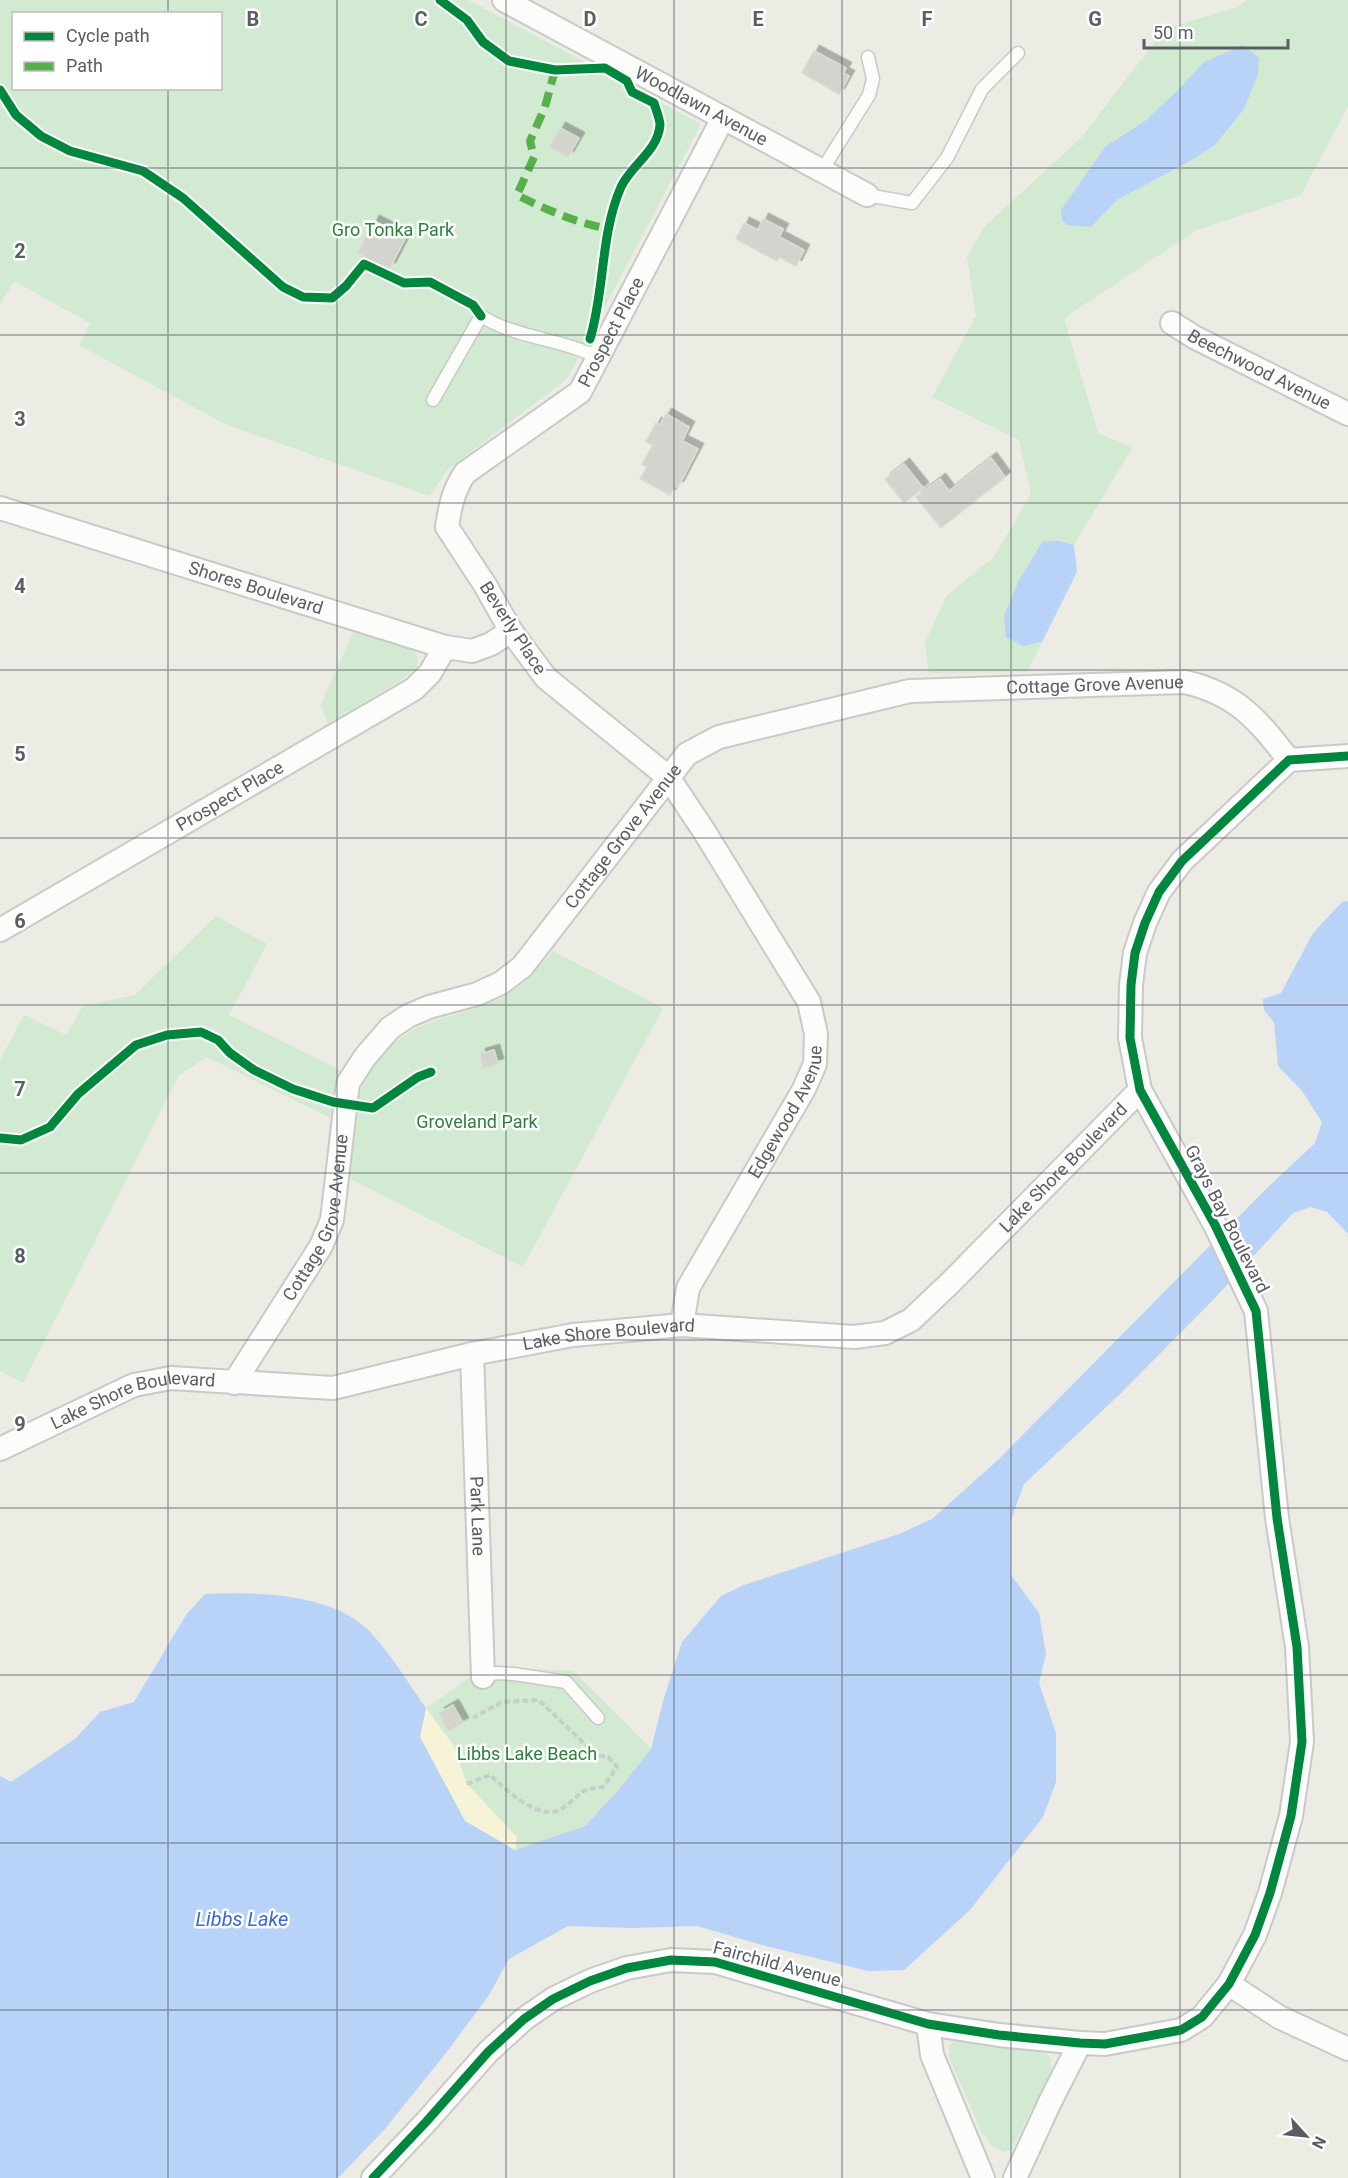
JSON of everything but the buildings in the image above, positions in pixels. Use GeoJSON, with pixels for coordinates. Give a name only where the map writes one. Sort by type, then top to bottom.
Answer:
{"type":"FeatureCollection","features":[{"type":"Feature","properties":{"kind":"street","name":"Woodlawn Avenue"},"geometry":{"type":"LineString","coordinates":[[504,0],[867,195]]}},
{"type":"Feature","properties":{"kind":"street","name":"Prospect Place"},"geometry":{"type":"LineString","coordinates":[[450,503],[456,486],[465,473],[579,392],[599,358],[723,117]]}},
{"type":"Feature","properties":{"kind":"street","name":"Beechwood Avenue"},"geometry":{"type":"LineString","coordinates":[[1172,323],[1194,337],[1348,414]]}},
{"type":"Feature","properties":{"kind":"street","name":"Beverly Place"},"geometry":{"type":"LineString","coordinates":[[450,503],[447,527],[485,585],[511,631],[546,678],[668,777]]}},
{"type":"Feature","properties":{"kind":"street","name":"Shores Boulevard"},"geometry":{"type":"LineString","coordinates":[[0,508],[445,647],[472,651],[491,644],[511,631]]}},
{"type":"Feature","properties":{"kind":"street","name":"Prospect Place"},"geometry":{"type":"LineString","coordinates":[[0,930],[414,689],[430,673],[445,647]]}},
{"type":"Feature","properties":{"kind":"street","name":"Cottage Grove Avenue"},"geometry":{"type":"LineString","coordinates":[[234,1383],[321,1246],[332,1220],[348,1083],[365,1057],[390,1028],[408,1016],[429,1007],[477,994],[501,983],[522,967],[687,754],[718,737],[910,691],[1185,682],[1205,687],[1237,704],[1259,722],[1289,760]]}},
{"type":"Feature","properties":{"kind":"street"},"geometry":{"type":"LineString","coordinates":[[1289,760],[1348,756]]}},
{"type":"Feature","properties":{"kind":"street","name":"Grays Bay Boulevard"},"geometry":{"type":"LineString","coordinates":[[1229,1984],[1255,1935],[1273,1883],[1291,1816],[1302,1742],[1297,1647],[1277,1518],[1256,1311],[1215,1225],[1140,1090],[1130,1038],[1131,985],[1136,952],[1145,923],[1159,892],[1182,861],[1289,760]]}},
{"type":"Feature","properties":{"kind":"street","name":"Edgewood Avenue"},"geometry":{"type":"LineString","coordinates":[[668,777],[704,831],[809,1002],[816,1034],[815,1064],[804,1089],[688,1288],[682,1325]]}},
{"type":"Feature","properties":{"kind":"street","name":"Lake Shore Boulevard"},"geometry":{"type":"LineString","coordinates":[[0,1449],[135,1385],[171,1378],[333,1388],[472,1354],[573,1335],[682,1325],[854,1337],[885,1333],[911,1320],[950,1283],[1140,1090]]}},
{"type":"Feature","properties":{"kind":"street","name":"Park Lane"},"geometry":{"type":"LineString","coordinates":[[472,1354],[483,1677]]}},
{"type":"Feature","properties":{"kind":"street","name":"Fairchild Avenue"},"geometry":{"type":"LineString","coordinates":[[373,2178],[488,2052],[524,2019],[553,2000],[590,1981],[627,1968],[671,1960],[715,1962],[928,2024],[999,2035],[1105,2044],[1181,2030],[1202,2017],[1229,1984]]}},
{"type":"Feature","properties":{"kind":"street"},"geometry":{"type":"LineString","coordinates":[[1229,1984],[1279,2017],[1348,2049]]}},
{"type":"Feature","properties":{"kind":"street"},"geometry":{"type":"LineString","coordinates":[[928,2024],[932,2055],[983,2178]]}},
{"type":"Feature","properties":{"kind":"street"},"geometry":{"type":"LineString","coordinates":[[1015,2178],[1080,2043]]}},
{"type":"Feature","properties":{"kind":"lane"},"geometry":{"type":"LineString","coordinates":[[867,195],[912,203],[947,158],[982,89],[1018,53]]}},
{"type":"Feature","properties":{"kind":"lane"},"geometry":{"type":"LineString","coordinates":[[822,170],[869,95],[873,79],[868,57]]}},
{"type":"Feature","properties":{"kind":"lane"},"geometry":{"type":"LineString","coordinates":[[433,400],[482,316],[498,327],[566,344],[599,358]]}},
{"type":"Feature","properties":{"kind":"lane"},"geometry":{"type":"LineString","coordinates":[[483,1677],[514,1674],[566,1682],[598,1718]]}},
{"type":"Feature","properties":{"kind":"path"},"geometry":{"type":"LineString","coordinates":[[467,1784],[490,1775],[530,1807],[547,1812],[561,1810],[586,1788],[603,1787],[617,1767],[608,1757],[596,1755],[539,1700],[502,1702],[473,1718]]}},
{"type":"Feature","properties":{"kind":"green space","name":"Gro Tonka Park"},"geometry":{"type":"Polygon","coordinates":[[[0,0],[468,0],[701,124],[567,379],[448,469],[429,496],[225,424],[79,345],[90,323],[14,281],[0,305],[0,0]]]}},
{"type":"Feature","properties":{"kind":"green space"},"geometry":{"type":"Polygon","coordinates":[[[1246,0],[1348,0],[1348,106],[1301,195],[1197,230],[1064,318],[1098,433],[1132,448],[1074,545],[1058,541],[1023,646],[1042,642],[1027,672],[929,673],[925,643],[947,595],[993,558],[1031,494],[1019,440],[932,397],[976,316],[967,256],[985,226],[1080,139],[1165,29],[1238,7],[1246,0]],[[1175,93],[1145,121],[1106,146],[1117,200],[1190,161],[1215,145],[1175,93]]]}},
{"type":"Feature","properties":{"kind":"green space"},"geometry":{"type":"Polygon","coordinates":[[[354,631],[413,650],[418,657],[417,667],[404,678],[328,724],[321,704],[354,631]]]}},
{"type":"Feature","properties":{"kind":"green space"},"geometry":{"type":"Polygon","coordinates":[[[216,916],[267,944],[229,1015],[340,1070],[330,1118],[207,1057],[179,1075],[23,1383],[0,1371],[0,1060],[24,1015],[66,1035],[83,1006],[135,995],[216,916]]]}},
{"type":"Feature","properties":{"kind":"green space","name":"Groveland Park"},"geometry":{"type":"Polygon","coordinates":[[[553,951],[663,1008],[523,1267],[349,1178],[352,1133],[358,1099],[365,1081],[378,1060],[391,1046],[420,1027],[486,1004],[510,993],[529,977],[553,951]]]}},
{"type":"Feature","properties":{"kind":"green space","name":"Libbs Lake Beach"},"geometry":{"type":"Polygon","coordinates":[[[493,1667],[574,1671],[651,1749],[620,1788],[585,1826],[515,1850],[420,1737],[426,1708],[467,1679],[493,1667]]]}},
{"type":"Feature","properties":{"kind":"green space"},"geometry":{"type":"Polygon","coordinates":[[[957,2040],[1045,2053],[1050,2056],[1052,2070],[1011,2150],[1004,2152],[992,2146],[982,2133],[949,2057],[949,2045],[957,2040]]]}},
{"type":"Feature","properties":{"kind":"sand"},"geometry":{"type":"Polygon","coordinates":[[[426,1708],[453,1745],[467,1784],[517,1837],[515,1850],[465,1821],[420,1737],[426,1708]]]}},
{"type":"Feature","properties":{"kind":"water"},"geometry":{"type":"Polygon","coordinates":[[[1243,45],[1259,58],[1258,74],[1244,109],[1215,145],[1117,200],[1091,227],[1067,225],[1062,220],[1061,210],[1106,146],[1145,121],[1204,62],[1243,45]]]}},
{"type":"Feature","properties":{"kind":"water"},"geometry":{"type":"Polygon","coordinates":[[[1043,541],[1058,541],[1074,545],[1077,572],[1042,642],[1023,646],[1006,637],[1004,616],[1019,580],[1043,541]]]}},
{"type":"Feature","properties":{"kind":"water","name":"Libbs Lake"},"geometry":{"type":"Polygon","coordinates":[[[1348,901],[1348,1234],[1327,1212],[1311,1207],[1293,1213],[1215,1298],[1120,1394],[1024,1484],[1011,1520],[1011,1575],[1039,1613],[1046,1654],[1039,1683],[1056,1733],[1056,1782],[1043,1817],[970,1910],[904,1970],[868,1971],[762,1945],[697,1926],[632,1928],[568,1926],[509,1959],[489,1995],[446,2053],[384,2130],[338,2178],[0,2178],[0,1776],[11,1782],[76,1738],[100,1712],[134,1702],[186,1615],[205,1594],[272,1595],[318,1603],[339,1611],[358,1621],[374,1636],[426,1708],[420,1737],[465,1821],[515,1850],[585,1826],[620,1788],[651,1749],[682,1642],[721,1596],[744,1585],[899,1534],[932,1519],[999,1459],[1266,1189],[1315,1143],[1322,1122],[1302,1091],[1278,1066],[1274,1022],[1264,1010],[1263,999],[1281,993],[1313,933],[1342,902],[1348,901]]]}},
{"type":"Feature","properties":{"kind":"marked path"},"geometry":{"type":"LineString","coordinates":[[555,70],[545,107],[530,141],[534,157],[517,195],[562,215],[609,229]]}},
{"type":"Feature","properties":{"kind":"cycle path"},"geometry":{"type":"LineString","coordinates":[[440,0],[467,20],[483,42],[509,61],[555,70],[605,68],[627,81],[632,92],[654,103],[660,123],[658,134],[649,150],[625,179],[614,205],[590,339]]}},
{"type":"Feature","properties":{"kind":"cycle path"},"geometry":{"type":"LineString","coordinates":[[0,90],[16,115],[41,136],[70,151],[143,171],[183,198],[283,287],[303,297],[332,298],[346,286],[364,264],[404,283],[430,282],[473,305],[481,316]]}},
{"type":"Feature","properties":{"kind":"cycle path"},"geometry":{"type":"LineString","coordinates":[[373,2178],[488,2052],[524,2019],[553,1999],[590,1981],[627,1968],[671,1960],[715,1962],[928,2024],[999,2035],[1105,2044],[1181,2030],[1202,2017],[1229,1984],[1255,1935],[1270,1893],[1291,1816],[1302,1742],[1297,1647],[1277,1518],[1256,1311],[1215,1225],[1140,1090],[1130,1038],[1131,985],[1135,953],[1145,923],[1159,892],[1182,861],[1289,760],[1348,756]]}},
{"type":"Feature","properties":{"kind":"cycle path"},"geometry":{"type":"LineString","coordinates":[[0,1138],[21,1140],[50,1127],[78,1094],[136,1045],[167,1035],[201,1032],[218,1040],[230,1053],[254,1070],[293,1089],[333,1102],[373,1108],[418,1077],[431,1072]]}}]}
